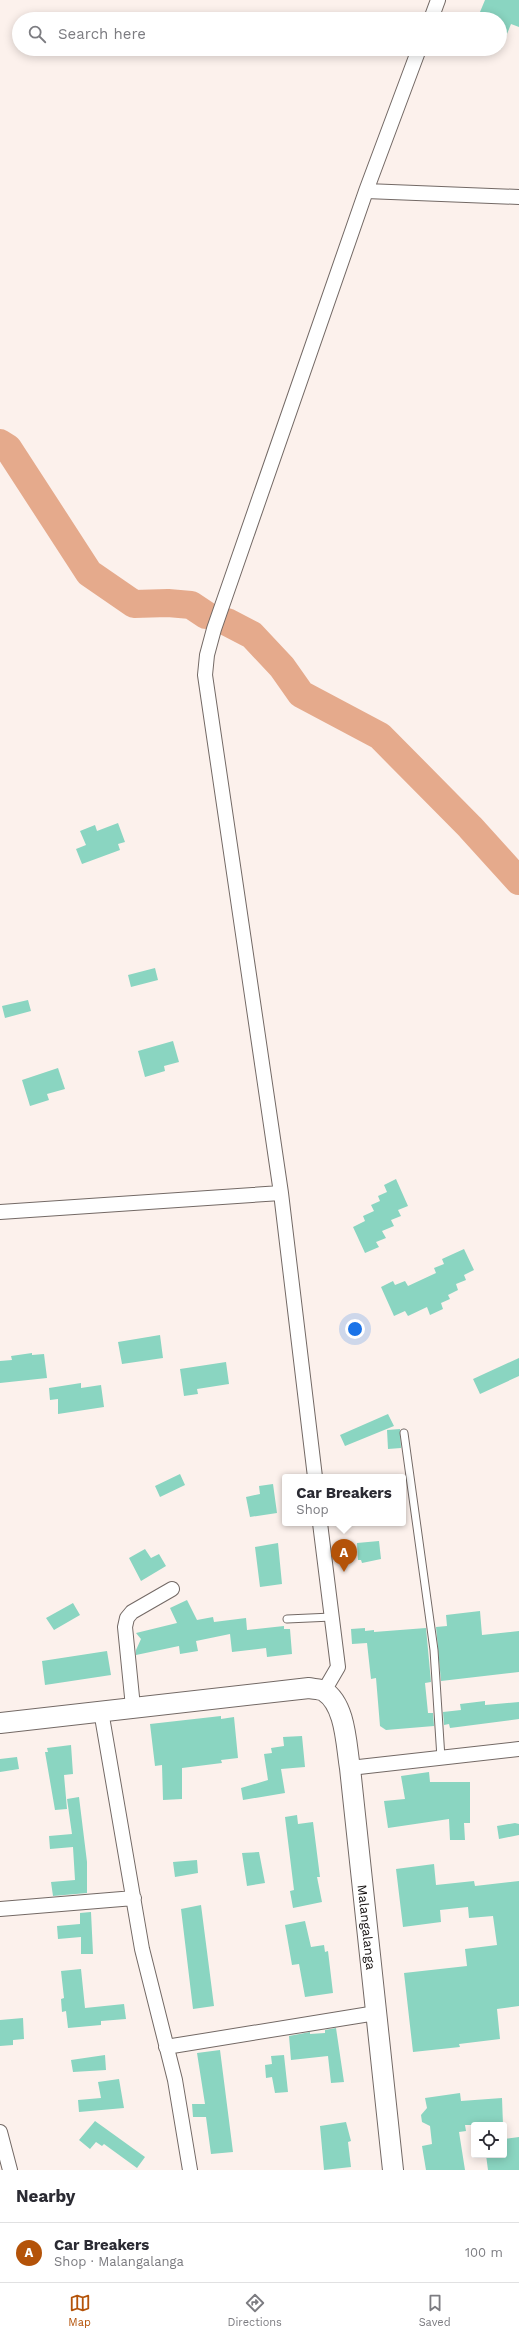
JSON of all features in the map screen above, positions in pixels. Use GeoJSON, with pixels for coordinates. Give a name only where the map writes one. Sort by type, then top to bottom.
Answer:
{"type":"FeatureCollection","features":[{"type":"Feature","properties":{"kind":"street"},"geometry":{"type":"LineString","coordinates":[[434,12],[438,0]]}},
{"type":"Feature","properties":{"kind":"street"},"geometry":{"type":"LineString","coordinates":[[315,1474],[281,1193],[206,675],[207,655],[214,629],[366,191],[416,56]]}},
{"type":"Feature","properties":{"kind":"street"},"geometry":{"type":"LineString","coordinates":[[366,191],[519,197]]}},
{"type":"Feature","properties":{"kind":"street"},"geometry":{"type":"LineString","coordinates":[[0,1212],[281,1193]]}},
{"type":"Feature","properties":{"kind":"street"},"geometry":{"type":"LineString","coordinates":[[0,1723],[309,1688],[324,1691],[338,1667],[320,1526]]}},
{"type":"Feature","properties":{"kind":"street"},"geometry":{"type":"LineString","coordinates":[[133,1707],[125,1627],[127,1618],[132,1612],[172,1589]]}},
{"type":"Feature","properties":{"kind":"street","name":"Malangalanga"},"geometry":{"type":"LineString","coordinates":[[324,1691],[335,1703],[341,1717],[350,1768],[393,2170]]}},
{"type":"Feature","properties":{"kind":"street"},"geometry":{"type":"LineString","coordinates":[[101,1711],[142,1949],[183,2116],[190,2170]]}},
{"type":"Feature","properties":{"kind":"street"},"geometry":{"type":"LineString","coordinates":[[350,1768],[519,1749]]}},
{"type":"Feature","properties":{"kind":"street"},"geometry":{"type":"LineString","coordinates":[[0,1909],[134,1898]]}},
{"type":"Feature","properties":{"kind":"street"},"geometry":{"type":"LineString","coordinates":[[166,2048],[376,2013]]}},
{"type":"Feature","properties":{"kind":"street"},"geometry":{"type":"LineString","coordinates":[[0,2132],[10,2170]]}},
{"type":"Feature","properties":{"kind":"lane"},"geometry":{"type":"LineString","coordinates":[[404,1433],[434,1650],[441,1758]]}},
{"type":"Feature","properties":{"kind":"lane"},"geometry":{"type":"LineString","coordinates":[[287,1619],[332,1617]]}},
{"type":"Feature","properties":{"kind":"building"},"geometry":{"type":"Polygon","coordinates":[[[485,0],[519,0],[519,27],[511,24],[507,34],[507,12],[480,12],[485,0]]]}},
{"type":"Feature","properties":{"kind":"building"},"geometry":{"type":"Polygon","coordinates":[[[118,823],[125,842],[118,844],[120,850],[82,864],[76,849],[86,845],[80,831],[95,825],[97,831],[118,823]]]}},
{"type":"Feature","properties":{"kind":"building"},"geometry":{"type":"Polygon","coordinates":[[[155,968],[158,980],[131,987],[128,975],[155,968]]]}},
{"type":"Feature","properties":{"kind":"building"},"geometry":{"type":"Polygon","coordinates":[[[28,1000],[31,1011],[5,1018],[2,1006],[28,1000]]]}},
{"type":"Feature","properties":{"kind":"building"},"geometry":{"type":"Polygon","coordinates":[[[173,1041],[179,1062],[164,1066],[165,1071],[145,1077],[138,1051],[173,1041]]]}},
{"type":"Feature","properties":{"kind":"building"},"geometry":{"type":"Polygon","coordinates":[[[58,1068],[65,1089],[47,1094],[49,1100],[30,1106],[22,1080],[58,1068]]]}},
{"type":"Feature","properties":{"kind":"building"},"geometry":{"type":"Polygon","coordinates":[[[396,1179],[408,1206],[398,1210],[401,1216],[391,1220],[394,1226],[382,1231],[386,1238],[376,1242],[379,1247],[365,1253],[353,1227],[365,1221],[363,1216],[374,1211],[371,1205],[380,1201],[378,1196],[387,1192],[384,1185],[396,1179]]]}},
{"type":"Feature","properties":{"kind":"building"},"geometry":{"type":"Polygon","coordinates":[[[464,1249],[474,1270],[464,1275],[466,1280],[456,1284],[458,1290],[448,1295],[450,1299],[441,1303],[443,1309],[430,1315],[427,1307],[408,1316],[405,1311],[394,1316],[381,1287],[393,1281],[395,1285],[405,1281],[408,1286],[436,1273],[434,1268],[444,1264],[442,1259],[464,1249]]]}},
{"type":"Feature","properties":{"kind":"building"},"geometry":{"type":"Polygon","coordinates":[[[160,1335],[163,1358],[122,1364],[118,1342],[160,1335]]]}},
{"type":"Feature","properties":{"kind":"building"},"geometry":{"type":"Polygon","coordinates":[[[32,1353],[32,1355],[44,1354],[47,1378],[0,1383],[0,1361],[12,1360],[11,1356],[32,1353]]]}},
{"type":"Feature","properties":{"kind":"building"},"geometry":{"type":"Polygon","coordinates":[[[519,1358],[519,1376],[480,1394],[473,1379],[519,1358]]]}},
{"type":"Feature","properties":{"kind":"building"},"geometry":{"type":"Polygon","coordinates":[[[226,1362],[229,1384],[197,1389],[198,1394],[184,1396],[180,1369],[226,1362]]]}},
{"type":"Feature","properties":{"kind":"building"},"geometry":{"type":"Polygon","coordinates":[[[81,1383],[81,1388],[101,1385],[104,1407],[58,1414],[58,1399],[50,1400],[49,1388],[81,1383]]]}},
{"type":"Feature","properties":{"kind":"building"},"geometry":{"type":"Polygon","coordinates":[[[388,1414],[394,1426],[345,1446],[340,1435],[388,1414]]]}},
{"type":"Feature","properties":{"kind":"building"},"geometry":{"type":"Polygon","coordinates":[[[400,1429],[401,1448],[388,1449],[387,1430],[400,1429]]]}},
{"type":"Feature","properties":{"kind":"building"},"geometry":{"type":"Polygon","coordinates":[[[180,1474],[185,1485],[160,1497],[155,1486],[180,1474]]]}},
{"type":"Feature","properties":{"kind":"building"},"geometry":{"type":"Polygon","coordinates":[[[273,1484],[277,1513],[250,1517],[246,1497],[260,1494],[259,1486],[273,1484]]]}},
{"type":"Feature","properties":{"kind":"building"},"geometry":{"type":"Polygon","coordinates":[[[379,1541],[381,1559],[362,1563],[361,1560],[358,1560],[357,1543],[379,1541]]]}},
{"type":"Feature","properties":{"kind":"building"},"geometry":{"type":"Polygon","coordinates":[[[278,1543],[282,1584],[260,1587],[255,1547],[278,1543]]]}},
{"type":"Feature","properties":{"kind":"building"},"geometry":{"type":"Polygon","coordinates":[[[145,1549],[151,1558],[159,1554],[166,1566],[141,1581],[129,1558],[145,1549]]]}},
{"type":"Feature","properties":{"kind":"building"},"geometry":{"type":"Polygon","coordinates":[[[187,1600],[197,1620],[213,1617],[214,1622],[246,1618],[247,1630],[284,1626],[284,1629],[290,1629],[292,1654],[267,1657],[266,1648],[232,1652],[230,1634],[196,1641],[198,1651],[180,1654],[179,1646],[136,1655],[136,1650],[141,1639],[136,1633],[177,1623],[170,1608],[187,1600]]]}},
{"type":"Feature","properties":{"kind":"building"},"geometry":{"type":"Polygon","coordinates":[[[73,1603],[80,1615],[54,1630],[46,1618],[73,1603]]]}},
{"type":"Feature","properties":{"kind":"building"},"geometry":{"type":"Polygon","coordinates":[[[480,1611],[482,1635],[519,1631],[519,1672],[441,1681],[436,1627],[447,1626],[446,1615],[480,1611]]]}},
{"type":"Feature","properties":{"kind":"building"},"geometry":{"type":"Polygon","coordinates":[[[365,1628],[365,1631],[374,1630],[374,1632],[426,1628],[431,1682],[425,1683],[428,1713],[433,1713],[434,1726],[386,1730],[380,1726],[376,1678],[371,1679],[367,1643],[352,1644],[351,1629],[365,1628]]]}},
{"type":"Feature","properties":{"kind":"building"},"geometry":{"type":"Polygon","coordinates":[[[107,1651],[111,1675],[45,1685],[42,1661],[107,1651]]]}},
{"type":"Feature","properties":{"kind":"building"},"geometry":{"type":"Polygon","coordinates":[[[485,1701],[485,1705],[519,1702],[519,1719],[450,1728],[449,1724],[444,1725],[443,1712],[461,1710],[460,1704],[485,1701]]]}},
{"type":"Feature","properties":{"kind":"building"},"geometry":{"type":"Polygon","coordinates":[[[221,1716],[221,1719],[234,1717],[238,1758],[221,1760],[222,1763],[182,1768],[182,1799],[163,1800],[162,1765],[155,1766],[150,1724],[221,1716]]]}},
{"type":"Feature","properties":{"kind":"building"},"geometry":{"type":"Polygon","coordinates":[[[302,1736],[305,1767],[281,1769],[285,1793],[243,1800],[241,1788],[268,1780],[264,1754],[272,1753],[271,1748],[284,1746],[283,1737],[302,1736]]]}},
{"type":"Feature","properties":{"kind":"building"},"geometry":{"type":"Polygon","coordinates":[[[71,1745],[73,1774],[64,1775],[67,1809],[55,1810],[45,1752],[48,1752],[47,1748],[71,1745]]]}},
{"type":"Feature","properties":{"kind":"building"},"geometry":{"type":"Polygon","coordinates":[[[17,1757],[19,1769],[0,1772],[0,1759],[17,1757]]]}},
{"type":"Feature","properties":{"kind":"building"},"geometry":{"type":"Polygon","coordinates":[[[429,1772],[430,1782],[470,1782],[470,1823],[464,1823],[465,1840],[450,1840],[449,1819],[388,1828],[384,1801],[405,1799],[401,1776],[429,1772]]]}},
{"type":"Feature","properties":{"kind":"building"},"geometry":{"type":"Polygon","coordinates":[[[79,1797],[87,1862],[87,1893],[53,1896],[51,1882],[75,1880],[73,1847],[50,1849],[49,1836],[72,1834],[67,1799],[79,1797]]]}},
{"type":"Feature","properties":{"kind":"building"},"geometry":{"type":"Polygon","coordinates":[[[297,1815],[298,1824],[313,1822],[320,1877],[317,1877],[322,1902],[293,1908],[290,1891],[294,1890],[285,1817],[297,1815]]]}},
{"type":"Feature","properties":{"kind":"building"},"geometry":{"type":"Polygon","coordinates":[[[515,1823],[519,1824],[519,1835],[499,1839],[497,1826],[515,1823]]]}},
{"type":"Feature","properties":{"kind":"building"},"geometry":{"type":"Polygon","coordinates":[[[259,1852],[265,1883],[247,1886],[242,1853],[259,1852]]]}},
{"type":"Feature","properties":{"kind":"building"},"geometry":{"type":"Polygon","coordinates":[[[197,1860],[198,1873],[175,1877],[173,1862],[197,1860]]]}},
{"type":"Feature","properties":{"kind":"building"},"geometry":{"type":"Polygon","coordinates":[[[434,1864],[436,1885],[474,1881],[475,1886],[519,1881],[519,2006],[497,2009],[500,2039],[459,2044],[460,2047],[413,2052],[404,1973],[467,1966],[465,1949],[497,1945],[493,1916],[469,1918],[468,1907],[440,1910],[441,1922],[403,1927],[396,1869],[434,1864]]]}},
{"type":"Feature","properties":{"kind":"building"},"geometry":{"type":"Polygon","coordinates":[[[201,1905],[214,2006],[193,2009],[181,1909],[201,1905]]]}},
{"type":"Feature","properties":{"kind":"building"},"geometry":{"type":"Polygon","coordinates":[[[91,1912],[93,1954],[81,1954],[81,1937],[58,1939],[57,1926],[80,1924],[80,1913],[91,1912]]]}},
{"type":"Feature","properties":{"kind":"building"},"geometry":{"type":"Polygon","coordinates":[[[305,1921],[311,1947],[324,1945],[325,1952],[328,1951],[333,1993],[305,1997],[299,1964],[292,1965],[285,1925],[305,1921]]]}},
{"type":"Feature","properties":{"kind":"building"},"geometry":{"type":"Polygon","coordinates":[[[81,1969],[85,2008],[124,2004],[126,2019],[101,2021],[101,2025],[68,2028],[66,2011],[62,2012],[61,1999],[64,1998],[61,1971],[81,1969]]]}},
{"type":"Feature","properties":{"kind":"building"},"geometry":{"type":"Polygon","coordinates":[[[23,2018],[24,2039],[13,2040],[13,2045],[0,2046],[0,2020],[23,2018]]]}},
{"type":"Feature","properties":{"kind":"building"},"geometry":{"type":"Polygon","coordinates":[[[336,2028],[344,2082],[331,2083],[328,2056],[291,2060],[289,2036],[310,2032],[310,2034],[325,2033],[325,2030],[336,2028]]]}},
{"type":"Feature","properties":{"kind":"building"},"geometry":{"type":"Polygon","coordinates":[[[220,2050],[233,2152],[211,2154],[206,2117],[193,2117],[192,2104],[205,2104],[197,2053],[220,2050]]]}},
{"type":"Feature","properties":{"kind":"building"},"geometry":{"type":"Polygon","coordinates":[[[105,2055],[106,2070],[73,2072],[71,2060],[105,2055]]]}},
{"type":"Feature","properties":{"kind":"building"},"geometry":{"type":"Polygon","coordinates":[[[284,2055],[288,2092],[275,2093],[272,2077],[266,2078],[265,2065],[272,2064],[271,2056],[284,2055]]]}},
{"type":"Feature","properties":{"kind":"building"},"geometry":{"type":"Polygon","coordinates":[[[119,2079],[124,2108],[79,2112],[78,2100],[101,2098],[98,2082],[119,2079]]]}},
{"type":"Feature","properties":{"kind":"building"},"geometry":{"type":"Polygon","coordinates":[[[460,2093],[461,2101],[502,2098],[503,2122],[471,2122],[471,2125],[465,2125],[466,2131],[459,2132],[465,2170],[426,2170],[422,2146],[432,2144],[430,2126],[422,2122],[421,2115],[427,2108],[425,2098],[460,2093]]]}},
{"type":"Feature","properties":{"kind":"building"},"geometry":{"type":"Polygon","coordinates":[[[95,2121],[145,2157],[137,2168],[104,2144],[102,2146],[96,2142],[90,2149],[79,2140],[95,2121]]]}},
{"type":"Feature","properties":{"kind":"building"},"geometry":{"type":"Polygon","coordinates":[[[346,2122],[351,2141],[348,2142],[351,2167],[324,2170],[320,2126],[346,2122]]]}},
{"type":"Feature","properties":{"kind":"building"},"geometry":{"type":"Polygon","coordinates":[[[519,2137],[519,2170],[488,2170],[486,2158],[507,2158],[507,2139],[519,2137]]]}},
{"type":"Feature","properties":{"kind":"waterway"},"geometry":{"type":"LineString","coordinates":[[0,443],[8,448],[89,573],[134,604],[168,603],[191,605],[206,615]]}},
{"type":"Feature","properties":{"kind":"waterway"},"geometry":{"type":"LineString","coordinates":[[227,622],[252,635],[282,667],[301,694],[380,736],[470,827],[519,881]]}},
{"type":"Feature","properties":{"kind":"place","name":"Car Breakers"},"geometry":{"type":"Point","coordinates":[344,1572]}}]}
